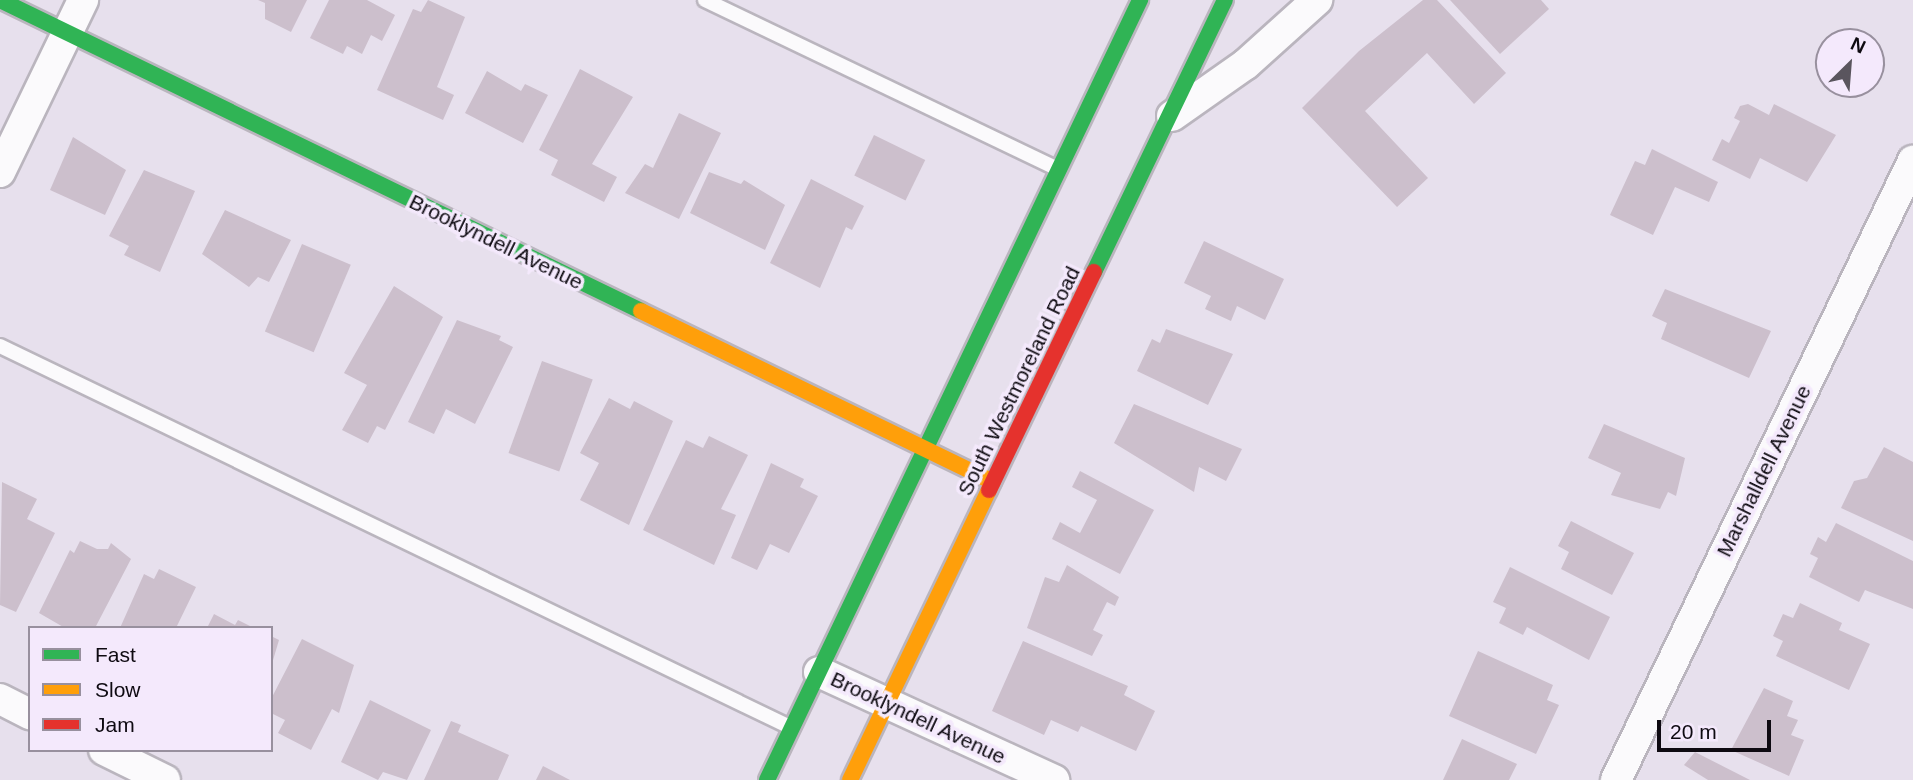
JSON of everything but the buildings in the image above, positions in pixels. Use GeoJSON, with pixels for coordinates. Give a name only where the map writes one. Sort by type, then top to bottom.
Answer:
{"type":"FeatureCollection","features":[{"type":"Feature","properties":{"kind":"main road"},"geometry":{"type":"LineString","coordinates":[[766,780],[928,450],[1140,0]]}},
{"type":"Feature","properties":{"kind":"main road","name":"South Westmoreland Road"},"geometry":{"type":"LineString","coordinates":[[850,780],[1172,116],[1225,0]]}},
{"type":"Feature","properties":{"kind":"main road","name":"Brooklyndell Avenue"},"geometry":{"type":"LineString","coordinates":[[0,1],[66,37],[993,482]]}},
{"type":"Feature","properties":{"kind":"street"},"geometry":{"type":"LineString","coordinates":[[0,172],[83,0]]}},
{"type":"Feature","properties":{"kind":"street"},"geometry":{"type":"LineString","coordinates":[[1172,116],[1246,64],[1317,0]]}},
{"type":"Feature","properties":{"kind":"street","name":"Marshalldell Avenue"},"geometry":{"type":"LineString","coordinates":[[1615,780],[1913,161]]}},
{"type":"Feature","properties":{"kind":"street","name":"Brooklyndell Avenue"},"geometry":{"type":"LineString","coordinates":[[819,672],[1054,780]]}},
{"type":"Feature","properties":{"kind":"street"},"geometry":{"type":"LineString","coordinates":[[0,699],[28,713]]}},
{"type":"Feature","properties":{"kind":"street"},"geometry":{"type":"LineString","coordinates":[[108,752],[165,780]]}},
{"type":"Feature","properties":{"kind":"lane"},"geometry":{"type":"LineString","coordinates":[[705,0],[1059,170]]}},
{"type":"Feature","properties":{"kind":"lane"},"geometry":{"type":"LineString","coordinates":[[0,346],[792,728]]}},
{"type":"Feature","properties":{"kind":"traffic: fast"},"geometry":{"type":"LineString","coordinates":[[0,0],[641,311]]}},
{"type":"Feature","properties":{"kind":"traffic: fast"},"geometry":{"type":"LineString","coordinates":[[767,780],[1140,0]]}},
{"type":"Feature","properties":{"kind":"traffic: fast"},"geometry":{"type":"LineString","coordinates":[[1094,272],[1225,0]]}},
{"type":"Feature","properties":{"kind":"traffic: slow"},"geometry":{"type":"LineString","coordinates":[[641,311],[993,482]]}},
{"type":"Feature","properties":{"kind":"traffic: slow"},"geometry":{"type":"LineString","coordinates":[[850,780],[989,490]]}},
{"type":"Feature","properties":{"kind":"traffic: jam"},"geometry":{"type":"LineString","coordinates":[[989,490],[1094,272]]}}]}
